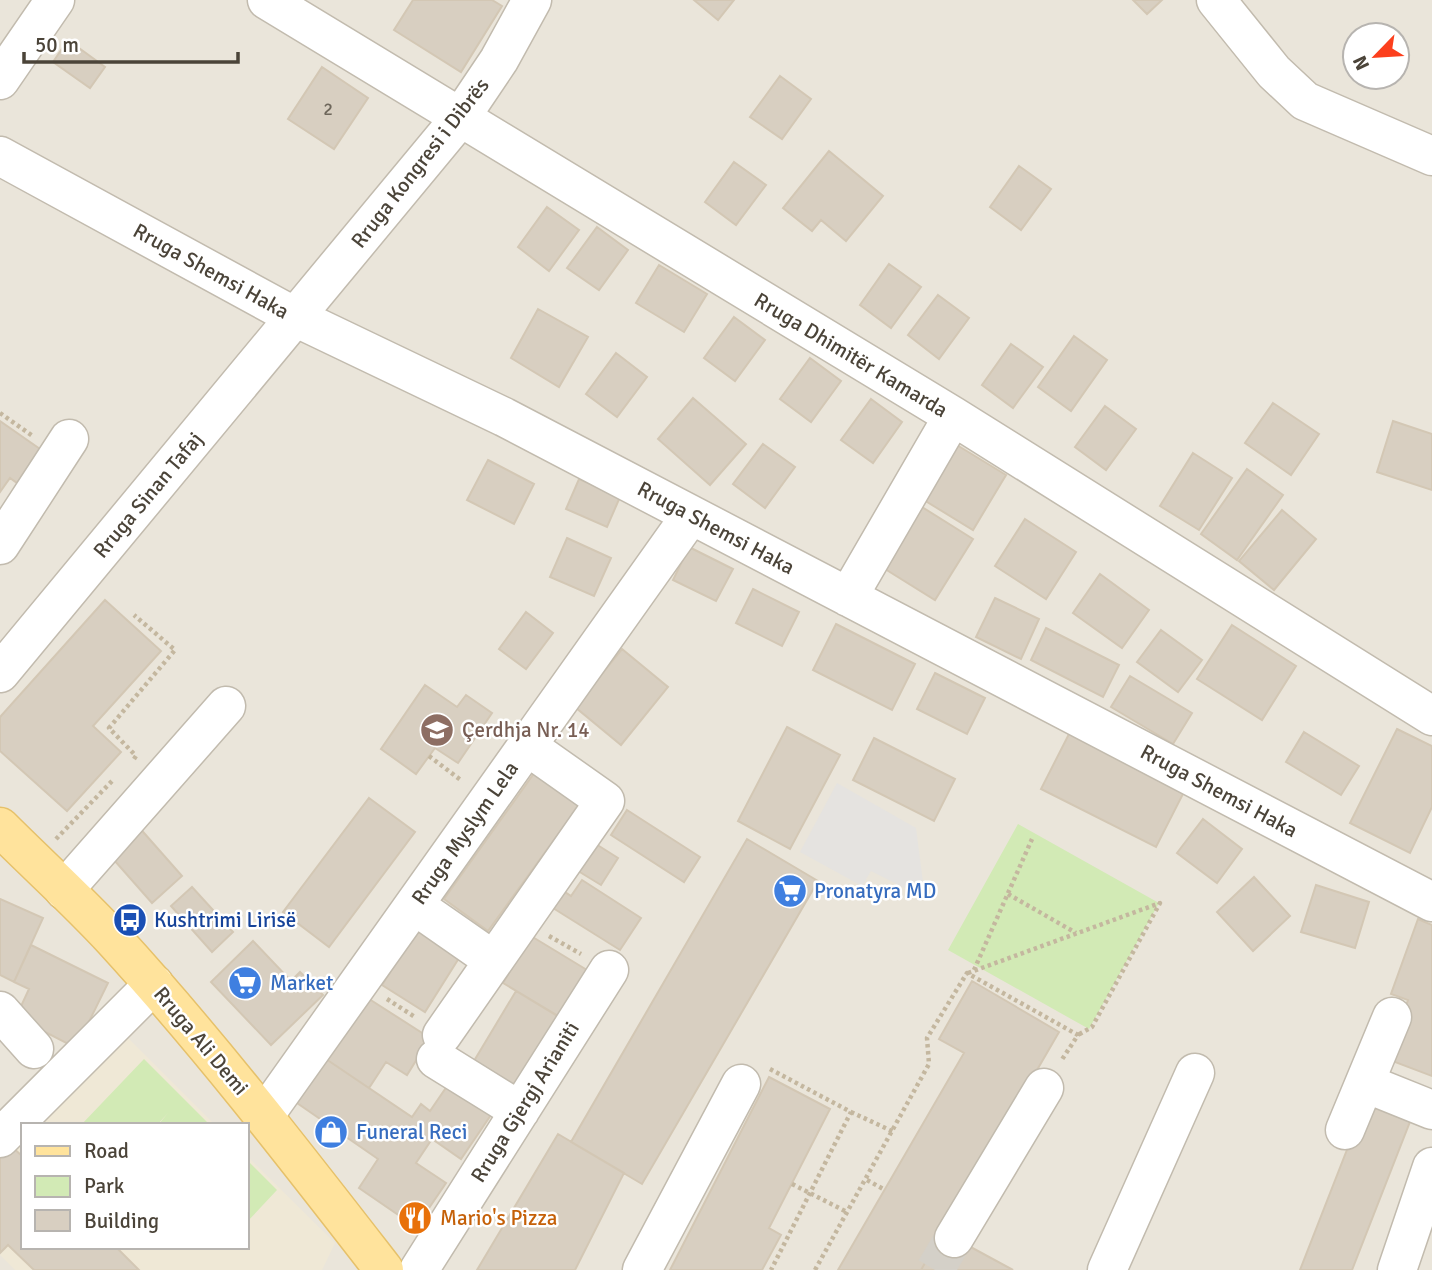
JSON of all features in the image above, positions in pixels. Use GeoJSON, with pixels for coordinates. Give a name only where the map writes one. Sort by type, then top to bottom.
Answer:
{"type":"FeatureCollection","features":[{"type":"Feature","properties":{"kind":"main road","name":"Rruga Ali Demi"},"geometry":{"type":"LineString","coordinates":[[0,827],[154,984],[264,1116],[384,1270]]}},
{"type":"Feature","properties":{"kind":"street"},"geometry":{"type":"LineString","coordinates":[[0,80],[55,0]]}},
{"type":"Feature","properties":{"kind":"street","name":"Rruga Dhimitër Kamarda"},"geometry":{"type":"LineString","coordinates":[[267,0],[953,416],[1432,716]]}},
{"type":"Feature","properties":{"kind":"street","name":"Rruga Kongresi i Dibrës"},"geometry":{"type":"LineString","coordinates":[[297,318],[460,118],[499,60],[532,0]]}},
{"type":"Feature","properties":{"kind":"street"},"geometry":{"type":"LineString","coordinates":[[1216,0],[1274,72],[1305,101],[1429,145]]}},
{"type":"Feature","properties":{"kind":"street","name":"Rruga Shemsi Haka"},"geometry":{"type":"LineString","coordinates":[[0,156],[297,318],[504,417],[1432,902]]}},
{"type":"Feature","properties":{"kind":"street","name":"Rruga Sinan Tafaj"},"geometry":{"type":"LineString","coordinates":[[0,673],[297,318]]}},
{"type":"Feature","properties":{"kind":"street"},"geometry":{"type":"LineString","coordinates":[[848,597],[953,416]]}},
{"type":"Feature","properties":{"kind":"street"},"geometry":{"type":"LineString","coordinates":[[0,545],[69,439]]}},
{"type":"Feature","properties":{"kind":"street","name":"Rruga Myslym Lela"},"geometry":{"type":"LineString","coordinates":[[264,1116],[691,515]]}},
{"type":"Feature","properties":{"kind":"street"},"geometry":{"type":"LineString","coordinates":[[64,890],[226,706]]}},
{"type":"Feature","properties":{"kind":"street"},"geometry":{"type":"LineString","coordinates":[[520,1111],[439,1047],[493,960],[605,801],[527,746]]}},
{"type":"Feature","properties":{"kind":"street"},"geometry":{"type":"LineString","coordinates":[[414,905],[493,960]]}},
{"type":"Feature","properties":{"kind":"street","name":"Rruga Gjergj Arianiti"},"geometry":{"type":"LineString","coordinates":[[419,1270],[609,970]]}},
{"type":"Feature","properties":{"kind":"street"},"geometry":{"type":"LineString","coordinates":[[0,1139],[154,984]]}},
{"type":"Feature","properties":{"kind":"street"},"geometry":{"type":"LineString","coordinates":[[0,1011],[34,1049]]}},
{"type":"Feature","properties":{"kind":"street"},"geometry":{"type":"LineString","coordinates":[[1345,1130],[1392,1017]]}},
{"type":"Feature","properties":{"kind":"street"},"geometry":{"type":"LineString","coordinates":[[1107,1270],[1195,1073]]}},
{"type":"Feature","properties":{"kind":"street"},"geometry":{"type":"LineString","coordinates":[[1365,1083],[1432,1110]]}},
{"type":"Feature","properties":{"kind":"street"},"geometry":{"type":"LineString","coordinates":[[954,1238],[1044,1088]]}},
{"type":"Feature","properties":{"kind":"street"},"geometry":{"type":"LineString","coordinates":[[642,1270],[737,1091]]}},
{"type":"Feature","properties":{"kind":"street"},"geometry":{"type":"LineString","coordinates":[[1411,1258],[1432,1167]]}},
{"type":"Feature","properties":{"kind":"path"},"geometry":{"type":"LineString","coordinates":[[127,765],[136,756],[110,728],[175,650],[134,614]]}},
{"type":"Feature","properties":{"kind":"path"},"geometry":{"type":"LineString","coordinates":[[429,756],[489,800]]}},
{"type":"Feature","properties":{"kind":"path"},"geometry":{"type":"LineString","coordinates":[[34,861],[118,775]]}},
{"type":"Feature","properties":{"kind":"path"},"geometry":{"type":"LineString","coordinates":[[974,970],[1032,839]]}},
{"type":"Feature","properties":{"kind":"path"},"geometry":{"type":"LineString","coordinates":[[1008,893],[1077,933]]}},
{"type":"Feature","properties":{"kind":"path"},"geometry":{"type":"LineString","coordinates":[[815,1270],[894,1132],[929,1064],[928,1038],[967,973],[1160,903],[1091,1027],[1078,1035],[1044,1088]]}},
{"type":"Feature","properties":{"kind":"path"},"geometry":{"type":"LineString","coordinates":[[521,920],[609,970]]}},
{"type":"Feature","properties":{"kind":"path"},"geometry":{"type":"LineString","coordinates":[[967,973],[1078,1035]]}},
{"type":"Feature","properties":{"kind":"path"},"geometry":{"type":"LineString","coordinates":[[360,981],[439,1047]]}},
{"type":"Feature","properties":{"kind":"path"},"geometry":{"type":"LineString","coordinates":[[737,1091],[748,1105],[769,1068],[894,1132]]}},
{"type":"Feature","properties":{"kind":"path"},"geometry":{"type":"LineString","coordinates":[[771,1270],[851,1112]]}},
{"type":"Feature","properties":{"kind":"path"},"geometry":{"type":"LineString","coordinates":[[867,1180],[885,1190]]}},
{"type":"Feature","properties":{"kind":"path"},"geometry":{"type":"LineString","coordinates":[[792,1184],[847,1212]]}},
{"type":"Feature","properties":{"kind":"shaded area"},"geometry":{"type":"Polygon","coordinates":[[[0,0],[1432,0],[1432,1270],[0,1270],[0,0]]]}},
{"type":"Feature","properties":{"kind":"shaded area"},"geometry":{"type":"Polygon","coordinates":[[[837,783],[916,828],[925,898],[871,871],[862,886],[800,852],[837,783]]]}},
{"type":"Feature","properties":{"kind":"shaded area"},"geometry":{"type":"Polygon","coordinates":[[[122,1032],[213,1123],[32,1123],[122,1032]]]}},
{"type":"Feature","properties":{"kind":"shaded area"},"geometry":{"type":"Polygon","coordinates":[[[21,1135],[21,1249],[248,1249],[248,1157],[335,1243],[322,1270],[15,1270],[0,1255],[0,1156],[21,1135]]]}},
{"type":"Feature","properties":{"kind":"green space"},"geometry":{"type":"Polygon","coordinates":[[[1018,824],[1159,903],[1089,1029],[948,950],[1018,824]]]}},
{"type":"Feature","properties":{"kind":"green space"},"geometry":{"type":"Polygon","coordinates":[[[144,1059],[208,1123],[160,1123],[168,1113],[159,1123],[83,1123],[144,1059]]]}},
{"type":"Feature","properties":{"kind":"green space"},"geometry":{"type":"Polygon","coordinates":[[[248,1161],[277,1190],[248,1221],[248,1161]]]}},
{"type":"Feature","properties":{"kind":"building"},"geometry":{"type":"Polygon","coordinates":[[[413,0],[492,0],[502,6],[461,72],[394,30],[413,0]]]}},
{"type":"Feature","properties":{"kind":"building"},"geometry":{"type":"Polygon","coordinates":[[[694,0],[734,0],[718,20],[694,0]]]}},
{"type":"Feature","properties":{"kind":"building"},"geometry":{"type":"Polygon","coordinates":[[[1133,0],[1162,0],[1147,14],[1133,0]]]}},
{"type":"Feature","properties":{"kind":"building"},"geometry":{"type":"Polygon","coordinates":[[[68,40],[105,67],[90,88],[53,62],[68,40]]]}},
{"type":"Feature","properties":{"kind":"building"},"geometry":{"type":"Polygon","coordinates":[[[322,67],[368,98],[334,149],[288,119],[322,67]]]}},
{"type":"Feature","properties":{"kind":"building"},"geometry":{"type":"Polygon","coordinates":[[[780,76],[811,99],[782,139],[750,117],[780,76]]]}},
{"type":"Feature","properties":{"kind":"building"},"geometry":{"type":"Polygon","coordinates":[[[829,151],[883,196],[846,241],[821,220],[812,231],[783,208],[829,151]]]}},
{"type":"Feature","properties":{"kind":"building"},"geometry":{"type":"Polygon","coordinates":[[[734,162],[766,185],[736,225],[705,202],[734,162]]]}},
{"type":"Feature","properties":{"kind":"building"},"geometry":{"type":"Polygon","coordinates":[[[1019,166],[1051,189],[1021,230],[990,207],[1019,166]]]}},
{"type":"Feature","properties":{"kind":"building"},"geometry":{"type":"Polygon","coordinates":[[[547,207],[579,230],[549,271],[518,247],[547,207]]]}},
{"type":"Feature","properties":{"kind":"building"},"geometry":{"type":"Polygon","coordinates":[[[597,227],[628,250],[599,290],[567,268],[597,227]]]}},
{"type":"Feature","properties":{"kind":"building"},"geometry":{"type":"Polygon","coordinates":[[[889,264],[921,287],[891,328],[860,305],[889,264]]]}},
{"type":"Feature","properties":{"kind":"building"},"geometry":{"type":"Polygon","coordinates":[[[659,265],[707,294],[684,332],[636,303],[659,265]]]}},
{"type":"Feature","properties":{"kind":"building"},"geometry":{"type":"Polygon","coordinates":[[[938,295],[969,318],[939,359],[908,335],[938,295]]]}},
{"type":"Feature","properties":{"kind":"building"},"geometry":{"type":"Polygon","coordinates":[[[538,309],[588,337],[559,387],[511,358],[538,309]]]}},
{"type":"Feature","properties":{"kind":"building"},"geometry":{"type":"Polygon","coordinates":[[[734,317],[765,340],[735,381],[704,358],[734,317]]]}},
{"type":"Feature","properties":{"kind":"building"},"geometry":{"type":"Polygon","coordinates":[[[1074,336],[1107,360],[1071,411],[1038,387],[1074,336]]]}},
{"type":"Feature","properties":{"kind":"building"},"geometry":{"type":"Polygon","coordinates":[[[1011,344],[1043,367],[1013,408],[982,385],[1011,344]]]}},
{"type":"Feature","properties":{"kind":"building"},"geometry":{"type":"Polygon","coordinates":[[[616,353],[647,377],[617,417],[586,394],[616,353]]]}},
{"type":"Feature","properties":{"kind":"building"},"geometry":{"type":"Polygon","coordinates":[[[810,358],[841,381],[811,422],[780,399],[810,358]]]}},
{"type":"Feature","properties":{"kind":"building"},"geometry":{"type":"Polygon","coordinates":[[[693,398],[746,444],[710,485],[658,439],[693,398]]]}},
{"type":"Feature","properties":{"kind":"building"},"geometry":{"type":"Polygon","coordinates":[[[871,399],[902,422],[873,463],[841,440],[871,399]]]}},
{"type":"Feature","properties":{"kind":"building"},"geometry":{"type":"Polygon","coordinates":[[[1273,403],[1319,434],[1291,475],[1245,443],[1273,403]]]}},
{"type":"Feature","properties":{"kind":"building"},"geometry":{"type":"Polygon","coordinates":[[[1105,406],[1136,429],[1106,470],[1075,447],[1105,406]]]}},
{"type":"Feature","properties":{"kind":"building"},"geometry":{"type":"Polygon","coordinates":[[[0,421],[40,449],[17,483],[10,478],[0,492],[0,421]]]}},
{"type":"Feature","properties":{"kind":"building"},"geometry":{"type":"Polygon","coordinates":[[[1393,421],[1432,434],[1432,490],[1377,472],[1393,421]]]}},
{"type":"Feature","properties":{"kind":"building"},"geometry":{"type":"Polygon","coordinates":[[[947,439],[1006,475],[973,530],[914,494],[947,439]]]}},
{"type":"Feature","properties":{"kind":"building"},"geometry":{"type":"Polygon","coordinates":[[[763,444],[795,467],[765,508],[733,484],[763,444]]]}},
{"type":"Feature","properties":{"kind":"building"},"geometry":{"type":"Polygon","coordinates":[[[1193,453],[1232,478],[1199,530],[1160,506],[1193,453]]]}},
{"type":"Feature","properties":{"kind":"building"},"geometry":{"type":"Polygon","coordinates":[[[488,460],[534,484],[514,524],[467,500],[488,460]]]}},
{"type":"Feature","properties":{"kind":"building"},"geometry":{"type":"Polygon","coordinates":[[[1247,469],[1283,495],[1237,560],[1201,534],[1247,469]]]}},
{"type":"Feature","properties":{"kind":"building"},"geometry":{"type":"Polygon","coordinates":[[[579,479],[620,497],[607,527],[566,509],[579,479]]]}},
{"type":"Feature","properties":{"kind":"building"},"geometry":{"type":"Polygon","coordinates":[[[914,502],[973,539],[935,600],[877,564],[914,502]]]}},
{"type":"Feature","properties":{"kind":"building"},"geometry":{"type":"Polygon","coordinates":[[[1282,510],[1316,539],[1274,590],[1239,561],[1282,510]]]}},
{"type":"Feature","properties":{"kind":"building"},"geometry":{"type":"Polygon","coordinates":[[[1025,519],[1076,552],[1046,599],[995,566],[1025,519]]]}},
{"type":"Feature","properties":{"kind":"building"},"geometry":{"type":"Polygon","coordinates":[[[567,538],[611,558],[594,596],[550,577],[567,538]]]}},
{"type":"Feature","properties":{"kind":"building"},"geometry":{"type":"Polygon","coordinates":[[[689,547],[733,569],[716,601],[673,580],[689,547]]]}},
{"type":"Feature","properties":{"kind":"building"},"geometry":{"type":"Polygon","coordinates":[[[1100,574],[1149,610],[1122,648],[1073,613],[1100,574]]]}},
{"type":"Feature","properties":{"kind":"building"},"geometry":{"type":"Polygon","coordinates":[[[753,589],[799,612],[782,646],[736,623],[753,589]]]}},
{"type":"Feature","properties":{"kind":"building"},"geometry":{"type":"Polygon","coordinates":[[[995,598],[1039,619],[1021,659],[976,637],[995,598]]]}},
{"type":"Feature","properties":{"kind":"building"},"geometry":{"type":"Polygon","coordinates":[[[105,600],[161,651],[93,726],[121,752],[67,811],[0,751],[0,717],[105,600]]]}},
{"type":"Feature","properties":{"kind":"building"},"geometry":{"type":"Polygon","coordinates":[[[526,612],[553,633],[526,669],[499,649],[526,612]]]}},
{"type":"Feature","properties":{"kind":"building"},"geometry":{"type":"Polygon","coordinates":[[[836,624],[915,664],[892,710],[813,670],[836,624]]]}},
{"type":"Feature","properties":{"kind":"building"},"geometry":{"type":"Polygon","coordinates":[[[1232,625],[1296,666],[1262,720],[1197,679],[1232,625]]]}},
{"type":"Feature","properties":{"kind":"building"},"geometry":{"type":"Polygon","coordinates":[[[1046,628],[1119,665],[1103,697],[1031,660],[1046,628]]]}},
{"type":"Feature","properties":{"kind":"building"},"geometry":{"type":"Polygon","coordinates":[[[1161,630],[1202,660],[1178,692],[1137,662],[1161,630]]]}},
{"type":"Feature","properties":{"kind":"building"},"geometry":{"type":"Polygon","coordinates":[[[622,649],[668,687],[621,745],[575,707],[622,649]]]}},
{"type":"Feature","properties":{"kind":"building"},"geometry":{"type":"Polygon","coordinates":[[[935,673],[985,698],[967,734],[917,709],[935,673]]]}},
{"type":"Feature","properties":{"kind":"building"},"geometry":{"type":"Polygon","coordinates":[[[1130,676],[1192,713],[1173,744],[1111,707],[1130,676]]]}},
{"type":"Feature","properties":{"kind":"building","name":"Çerdhja Nr. 14"},"geometry":{"type":"Polygon","coordinates":[[[425,685],[457,707],[466,695],[492,713],[458,763],[435,748],[416,774],[381,749],[425,685]]]}},
{"type":"Feature","properties":{"kind":"building"},"geometry":{"type":"Polygon","coordinates":[[[787,727],[840,755],[790,849],[738,821],[787,727]]]}},
{"type":"Feature","properties":{"kind":"building"},"geometry":{"type":"Polygon","coordinates":[[[1397,729],[1432,746],[1432,807],[1410,853],[1350,823],[1397,729]]]}},
{"type":"Feature","properties":{"kind":"building"},"geometry":{"type":"Polygon","coordinates":[[[1071,730],[1186,788],[1156,847],[1041,789],[1071,730]]]}},
{"type":"Feature","properties":{"kind":"building"},"geometry":{"type":"Polygon","coordinates":[[[1304,732],[1359,766],[1341,795],[1286,762],[1304,732]]]}},
{"type":"Feature","properties":{"kind":"building"},"geometry":{"type":"Polygon","coordinates":[[[874,738],[955,779],[934,821],[853,780],[874,738]]]}},
{"type":"Feature","properties":{"kind":"building"},"geometry":{"type":"Polygon","coordinates":[[[535,772],[580,804],[488,931],[444,899],[535,772]]]}},
{"type":"Feature","properties":{"kind":"building"},"geometry":{"type":"Polygon","coordinates":[[[369,798],[415,832],[329,947],[283,912],[369,798]]]}},
{"type":"Feature","properties":{"kind":"building"},"geometry":{"type":"Polygon","coordinates":[[[627,810],[700,857],[684,882],[611,835],[627,810]]]}},
{"type":"Feature","properties":{"kind":"building"},"geometry":{"type":"Polygon","coordinates":[[[1203,819],[1242,849],[1217,883],[1177,853],[1203,819]]]}},
{"type":"Feature","properties":{"kind":"building"},"geometry":{"type":"Polygon","coordinates":[[[137,825],[182,876],[152,903],[107,852],[137,825]]]}},
{"type":"Feature","properties":{"kind":"building"},"geometry":{"type":"Polygon","coordinates":[[[588,839],[618,858],[601,885],[570,866],[588,839]]]}},
{"type":"Feature","properties":{"kind":"building"},"geometry":{"type":"Polygon","coordinates":[[[747,839],[818,881],[642,1184],[571,1142],[747,839]]]}},
{"type":"Feature","properties":{"kind":"building"},"geometry":{"type":"Polygon","coordinates":[[[1254,877],[1290,916],[1253,951],[1217,912],[1254,877]]]}},
{"type":"Feature","properties":{"kind":"building"},"geometry":{"type":"Polygon","coordinates":[[[582,880],[641,918],[620,950],[545,903],[556,886],[571,896],[582,880]]]}},
{"type":"Feature","properties":{"kind":"building"},"geometry":{"type":"Polygon","coordinates":[[[1316,885],[1369,902],[1355,948],[1301,932],[1316,885]]]}},
{"type":"Feature","properties":{"kind":"building"},"geometry":{"type":"Polygon","coordinates":[[[192,887],[233,932],[212,952],[171,906],[192,887]]]}},
{"type":"Feature","properties":{"kind":"building"},"geometry":{"type":"Polygon","coordinates":[[[0,899],[43,918],[14,982],[0,975],[0,899]]]}},
{"type":"Feature","properties":{"kind":"building"},"geometry":{"type":"Polygon","coordinates":[[[1418,919],[1432,925],[1432,1076],[1387,1059],[1408,1000],[1391,994],[1418,919]]]}},
{"type":"Feature","properties":{"kind":"building"},"geometry":{"type":"Polygon","coordinates":[[[417,930],[459,958],[425,1012],[382,985],[417,930]]]}},
{"type":"Feature","properties":{"kind":"building"},"geometry":{"type":"Polygon","coordinates":[[[531,936],[587,970],[560,1017],[503,983],[531,936]]]}},
{"type":"Feature","properties":{"kind":"building"},"geometry":{"type":"Polygon","coordinates":[[[253,941],[291,981],[300,972],[323,995],[271,1045],[211,982],[253,941]]]}},
{"type":"Feature","properties":{"kind":"building"},"geometry":{"type":"Polygon","coordinates":[[[31,945],[108,983],[76,1048],[16,1017],[29,989],[14,982],[31,945]]]}},
{"type":"Feature","properties":{"kind":"building"},"geometry":{"type":"Polygon","coordinates":[[[972,981],[1059,1032],[921,1270],[838,1270],[964,1053],[939,1039],[972,981]]]}},
{"type":"Feature","properties":{"kind":"building"},"geometry":{"type":"Polygon","coordinates":[[[516,991],[564,1020],[522,1090],[474,1061],[516,991]]]}},
{"type":"Feature","properties":{"kind":"building"},"geometry":{"type":"Polygon","coordinates":[[[366,997],[430,1038],[407,1075],[386,1062],[369,1088],[326,1059],[366,997]]]}},
{"type":"Feature","properties":{"kind":"building"},"geometry":{"type":"Polygon","coordinates":[[[326,1059],[412,1117],[421,1104],[430,1111],[452,1079],[495,1109],[461,1159],[432,1139],[416,1163],[446,1183],[416,1227],[359,1188],[378,1159],[297,1103],[326,1059]]]}},
{"type":"Feature","properties":{"kind":"building"},"geometry":{"type":"Polygon","coordinates":[[[769,1077],[830,1109],[769,1228],[781,1235],[762,1270],[670,1270],[769,1077]]]}},
{"type":"Feature","properties":{"kind":"building"},"geometry":{"type":"Polygon","coordinates":[[[1368,1096],[1413,1114],[1352,1270],[1300,1270],[1368,1096]]]}},
{"type":"Feature","properties":{"kind":"building"},"geometry":{"type":"Polygon","coordinates":[[[558,1134],[624,1173],[575,1270],[477,1270],[558,1134]]]}},
{"type":"Feature","properties":{"kind":"building"},"geometry":{"type":"Polygon","coordinates":[[[10,1145],[21,1155],[21,1249],[118,1249],[139,1270],[34,1270],[8,1245],[0,1253],[0,1156],[10,1145]]]}},
{"type":"Feature","properties":{"kind":"building"},"geometry":{"type":"Polygon","coordinates":[[[943,1232],[1013,1270],[921,1270],[943,1232]]]}},
{"type":"Feature","properties":{"kind":"tunnel"},"geometry":{"type":"LineString","coordinates":[[935,1270],[954,1238]]}},
{"type":"Feature","properties":{"kind":"place","name":"Çerdhja Nr. 14"},"geometry":{"type":"Point","coordinates":[437,730]}},
{"type":"Feature","properties":{"kind":"place","name":"Pronatyra MD"},"geometry":{"type":"Point","coordinates":[790,891]}},
{"type":"Feature","properties":{"kind":"place","name":"Kushtrimi Lirisë"},"geometry":{"type":"Point","coordinates":[130,920]}},
{"type":"Feature","properties":{"kind":"place","name":"Market"},"geometry":{"type":"Point","coordinates":[245,983]}},
{"type":"Feature","properties":{"kind":"place","name":"Funeral Reci"},"geometry":{"type":"Point","coordinates":[331,1132]}},
{"type":"Feature","properties":{"kind":"place","name":"Mario's Pizza"},"geometry":{"type":"Point","coordinates":[415,1218]}}]}
